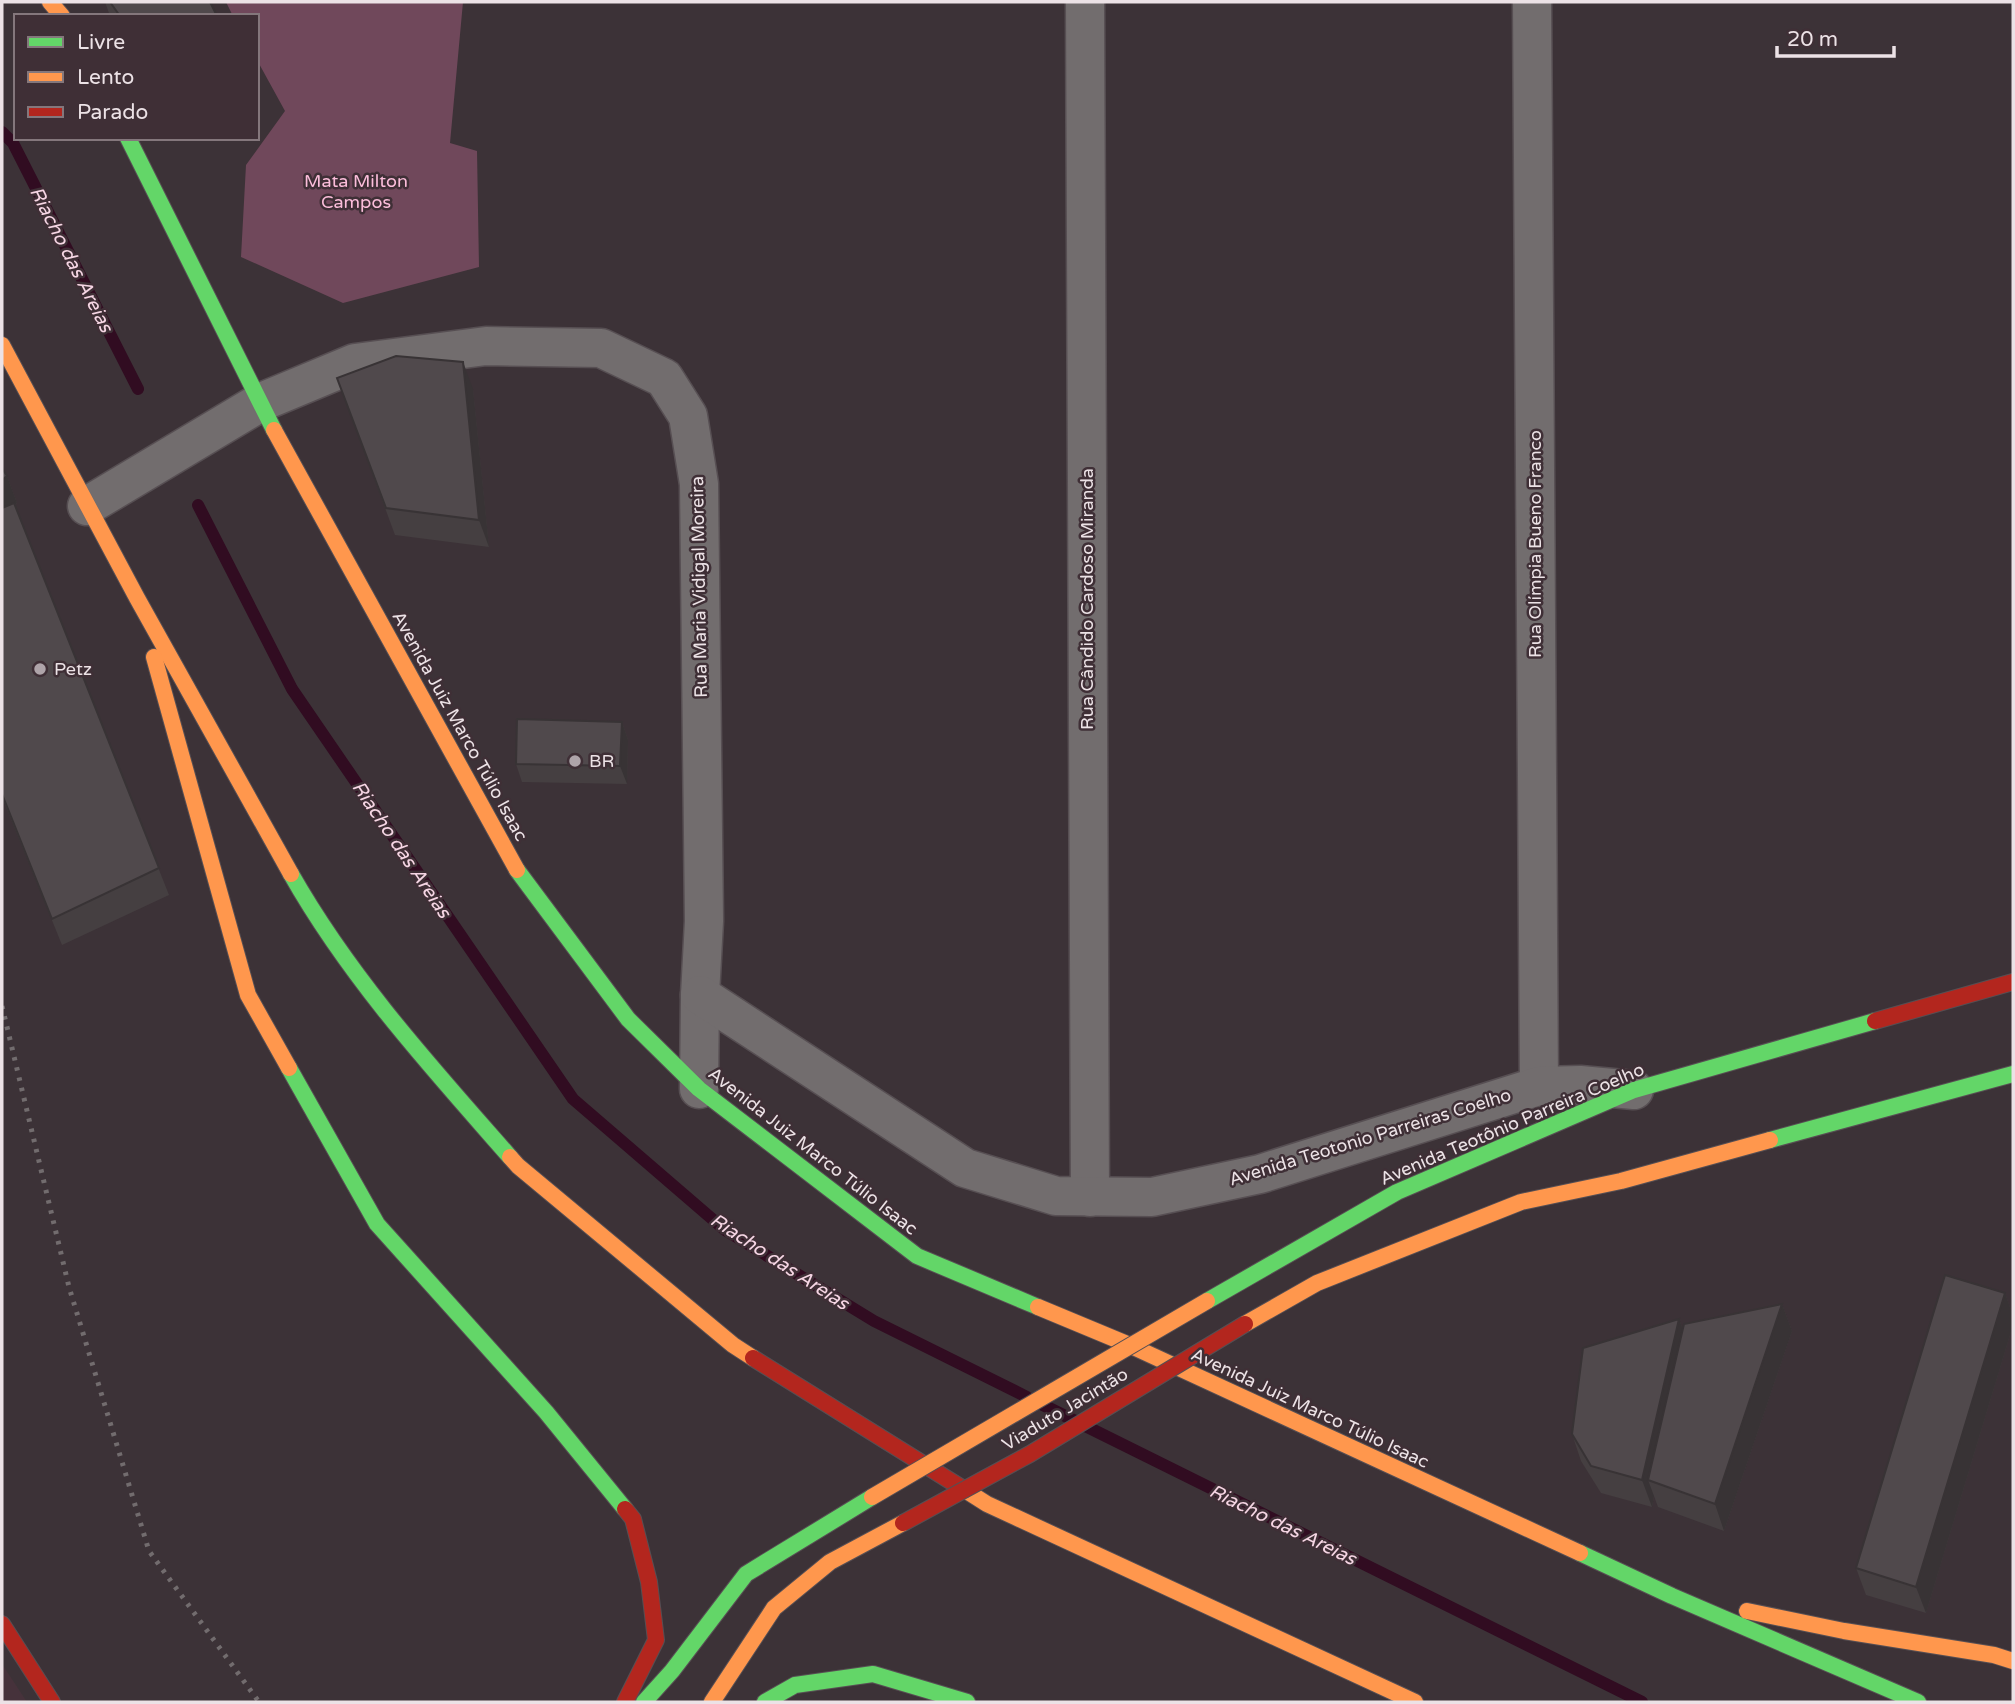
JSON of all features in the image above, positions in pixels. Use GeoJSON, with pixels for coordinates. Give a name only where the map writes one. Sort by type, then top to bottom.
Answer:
{"type":"FeatureCollection","features":[{"type":"Feature","properties":{"kind":"main road","name":"Avenida Juiz Marco Túlio Isaac"},"geometry":{"type":"LineString","coordinates":[[129,140],[259,403],[520,875],[628,1019],[699,1089],[917,1256],[1127,1344],[1672,1597],[1918,1702]]}},
{"type":"Feature","properties":{"kind":"main road"},"geometry":{"type":"LineString","coordinates":[[2,345],[137,598],[314,914],[409,1042],[518,1166],[733,1345],[987,1504],[1415,1702]]}},
{"type":"Feature","properties":{"kind":"main road"},"geometry":{"type":"LineString","coordinates":[[137,598],[248,995],[377,1224],[546,1412],[633,1519],[649,1583],[656,1640],[625,1702]]}},
{"type":"Feature","properties":{"kind":"main road","name":"Avenida Teotônio Parreira Coelho"},"geometry":{"type":"LineString","coordinates":[[1207,1301],[1397,1192],[1634,1090],[2013,982]]}},
{"type":"Feature","properties":{"kind":"main road","name":"Viaduto Jacintão"},"geometry":{"type":"LineString","coordinates":[[712,1702],[774,1608],[830,1562],[1030,1454],[1317,1283],[1521,1202],[1621,1181],[2013,1074]]}},
{"type":"Feature","properties":{"kind":"main road","name":"Viaduto Jacintão"},"geometry":{"type":"LineString","coordinates":[[643,1702],[672,1671],[746,1574],[1207,1301]]}},
{"type":"Feature","properties":{"kind":"main road"},"geometry":{"type":"LineString","coordinates":[[1672,1597],[1844,1631],[1994,1655],[2013,1661]]}},
{"type":"Feature","properties":{"kind":"main road"},"geometry":{"type":"LineString","coordinates":[[2,1624],[52,1702]]}},
{"type":"Feature","properties":{"kind":"main road"},"geometry":{"type":"LineString","coordinates":[[765,1702],[795,1685],[873,1674],[967,1702]]}},
{"type":"Feature","properties":{"kind":"street","name":"Rua Cândido Cardoso Miranda"},"geometry":{"type":"LineString","coordinates":[[1085,2],[1090,1197]]}},
{"type":"Feature","properties":{"kind":"street","name":"Rua Olímpia Bueno Franco"},"geometry":{"type":"LineString","coordinates":[[1532,2],[1539,1086]]}},
{"type":"Feature","properties":{"kind":"street","name":"Rua Maria Vidigal Moreira"},"geometry":{"type":"LineString","coordinates":[[87,506],[259,403],[355,363],[486,346],[601,348],[664,378],[688,416],[699,484],[704,907],[699,1089]]}},
{"type":"Feature","properties":{"kind":"street","name":"Avenida Teotonio Parreiras Coelho"},"geometry":{"type":"LineString","coordinates":[[700,995],[965,1168],[1056,1196],[1152,1197],[1260,1174],[1539,1086],[1580,1085],[1634,1090]]}},
{"type":"Feature","properties":{"kind":"shaded area"},"geometry":{"type":"Polygon","coordinates":[[[2,1664],[27,1702],[2,1702],[2,1664]]]}},
{"type":"Feature","properties":{"kind":"green space","name":"Mata Milton Campos"},"geometry":{"type":"Polygon","coordinates":[[[226,2],[463,2],[450,143],[477,151],[479,267],[343,303],[241,257],[246,165],[285,111],[259,64],[259,14],[232,14],[226,2]]]}},
{"type":"Feature","properties":{"kind":"building"},"geometry":{"type":"Polygon","coordinates":[[[110,2],[210,2],[216,14],[119,14],[110,2]]]}},
{"type":"Feature","properties":{"kind":"building"},"geometry":{"type":"Polygon","coordinates":[[[396,356],[463,362],[479,520],[386,508],[337,378],[396,356]]]}},
{"type":"Feature","properties":{"kind":"building","name":"Petz"},"geometry":{"type":"Polygon","coordinates":[[[14,503],[159,868],[52,919],[2,794],[2,508],[14,503]]]}},
{"type":"Feature","properties":{"kind":"building"},"geometry":{"type":"Polygon","coordinates":[[[517,719],[622,722],[620,766],[516,764],[517,719]]]}},
{"type":"Feature","properties":{"kind":"building"},"geometry":{"type":"Polygon","coordinates":[[[1945,1275],[2005,1293],[1916,1587],[1856,1568],[1945,1275]]]}},
{"type":"Feature","properties":{"kind":"building"},"geometry":{"type":"Polygon","coordinates":[[[1782,1304],[1715,1504],[1648,1480],[1684,1324],[1782,1304]]]}},
{"type":"Feature","properties":{"kind":"building"},"geometry":{"type":"Polygon","coordinates":[[[1679,1319],[1642,1480],[1591,1466],[1572,1434],[1583,1348],[1679,1319]]]}},
{"type":"Feature","properties":{"kind":"waterway","name":"Riacho das Areias"},"geometry":{"type":"LineString","coordinates":[[2,132],[13,143],[138,389]]}},
{"type":"Feature","properties":{"kind":"waterway","name":"Riacho das Areias"},"geometry":{"type":"LineString","coordinates":[[198,505],[292,689],[573,1099],[725,1230],[874,1321],[1027,1397]]}},
{"type":"Feature","properties":{"kind":"waterway","name":"Riacho das Areias"},"geometry":{"type":"LineString","coordinates":[[1043,1405],[1642,1702]]}},
{"type":"Feature","properties":{"kind":"railway"},"geometry":{"type":"LineString","coordinates":[[2,1006],[69,1287],[149,1551],[259,1702]]}},
{"type":"Feature","properties":{"kind":"traffic: fast"},"geometry":{"type":"LineString","coordinates":[[129,140],[274,430]]}},
{"type":"Feature","properties":{"kind":"traffic: fast"},"geometry":{"type":"LineString","coordinates":[[517,870],[628,1019],[699,1089],[917,1256],[1038,1307]]}},
{"type":"Feature","properties":{"kind":"traffic: fast"},"geometry":{"type":"LineString","coordinates":[[291,874],[365,986],[510,1157]]}},
{"type":"Feature","properties":{"kind":"traffic: fast"},"geometry":{"type":"LineString","coordinates":[[1207,1301],[1397,1192],[1634,1090],[1875,1021]]}},
{"type":"Feature","properties":{"kind":"traffic: fast"},"geometry":{"type":"LineString","coordinates":[[289,1068],[377,1224],[546,1412],[625,1509]]}},
{"type":"Feature","properties":{"kind":"traffic: fast"},"geometry":{"type":"LineString","coordinates":[[1770,1140],[2013,1074]]}},
{"type":"Feature","properties":{"kind":"traffic: fast"},"geometry":{"type":"LineString","coordinates":[[644,1702],[672,1671],[746,1574],[872,1497]]}},
{"type":"Feature","properties":{"kind":"traffic: fast"},"geometry":{"type":"LineString","coordinates":[[1580,1553],[1672,1596],[1918,1702]]}},
{"type":"Feature","properties":{"kind":"traffic: fast"},"geometry":{"type":"LineString","coordinates":[[765,1702],[795,1685],[873,1674],[967,1702]]}},
{"type":"Feature","properties":{"kind":"traffic: slow"},"geometry":{"type":"LineString","coordinates":[[50,2],[60,14]]}},
{"type":"Feature","properties":{"kind":"traffic: slow"},"geometry":{"type":"LineString","coordinates":[[2,345],[137,598],[291,874]]}},
{"type":"Feature","properties":{"kind":"traffic: slow"},"geometry":{"type":"LineString","coordinates":[[274,430],[517,870]]}},
{"type":"Feature","properties":{"kind":"traffic: slow"},"geometry":{"type":"LineString","coordinates":[[154,657],[248,995],[289,1068]]}},
{"type":"Feature","properties":{"kind":"traffic: slow"},"geometry":{"type":"LineString","coordinates":[[1245,1324],[1317,1283],[1521,1202],[1621,1181],[1770,1140]]}},
{"type":"Feature","properties":{"kind":"traffic: slow"},"geometry":{"type":"LineString","coordinates":[[510,1157],[733,1345],[753,1358]]}},
{"type":"Feature","properties":{"kind":"traffic: slow"},"geometry":{"type":"LineString","coordinates":[[872,1497],[1207,1301]]}},
{"type":"Feature","properties":{"kind":"traffic: slow"},"geometry":{"type":"LineString","coordinates":[[1038,1307],[1127,1344],[1580,1553]]}},
{"type":"Feature","properties":{"kind":"traffic: slow"},"geometry":{"type":"LineString","coordinates":[[965,1490],[987,1504],[1415,1702]]}},
{"type":"Feature","properties":{"kind":"traffic: slow"},"geometry":{"type":"LineString","coordinates":[[712,1702],[774,1608],[830,1562],[903,1523]]}},
{"type":"Feature","properties":{"kind":"traffic: slow"},"geometry":{"type":"LineString","coordinates":[[1747,1611],[1844,1631],[1994,1655],[2013,1661]]}},
{"type":"Feature","properties":{"kind":"traffic: jam"},"geometry":{"type":"LineString","coordinates":[[1875,1021],[2013,982]]}},
{"type":"Feature","properties":{"kind":"traffic: jam"},"geometry":{"type":"LineString","coordinates":[[903,1523],[1030,1454],[1245,1324]]}},
{"type":"Feature","properties":{"kind":"traffic: jam"},"geometry":{"type":"LineString","coordinates":[[753,1358],[965,1490]]}},
{"type":"Feature","properties":{"kind":"traffic: jam"},"geometry":{"type":"LineString","coordinates":[[625,1509],[633,1519],[649,1582],[656,1640],[625,1702]]}},
{"type":"Feature","properties":{"kind":"traffic: jam"},"geometry":{"type":"LineString","coordinates":[[2,1624],[52,1702]]}},
{"type":"Feature","properties":{"kind":"place","name":"Petz"},"geometry":{"type":"Point","coordinates":[40,669]}},
{"type":"Feature","properties":{"kind":"place","name":"BR"},"geometry":{"type":"Point","coordinates":[575,761]}}]}
